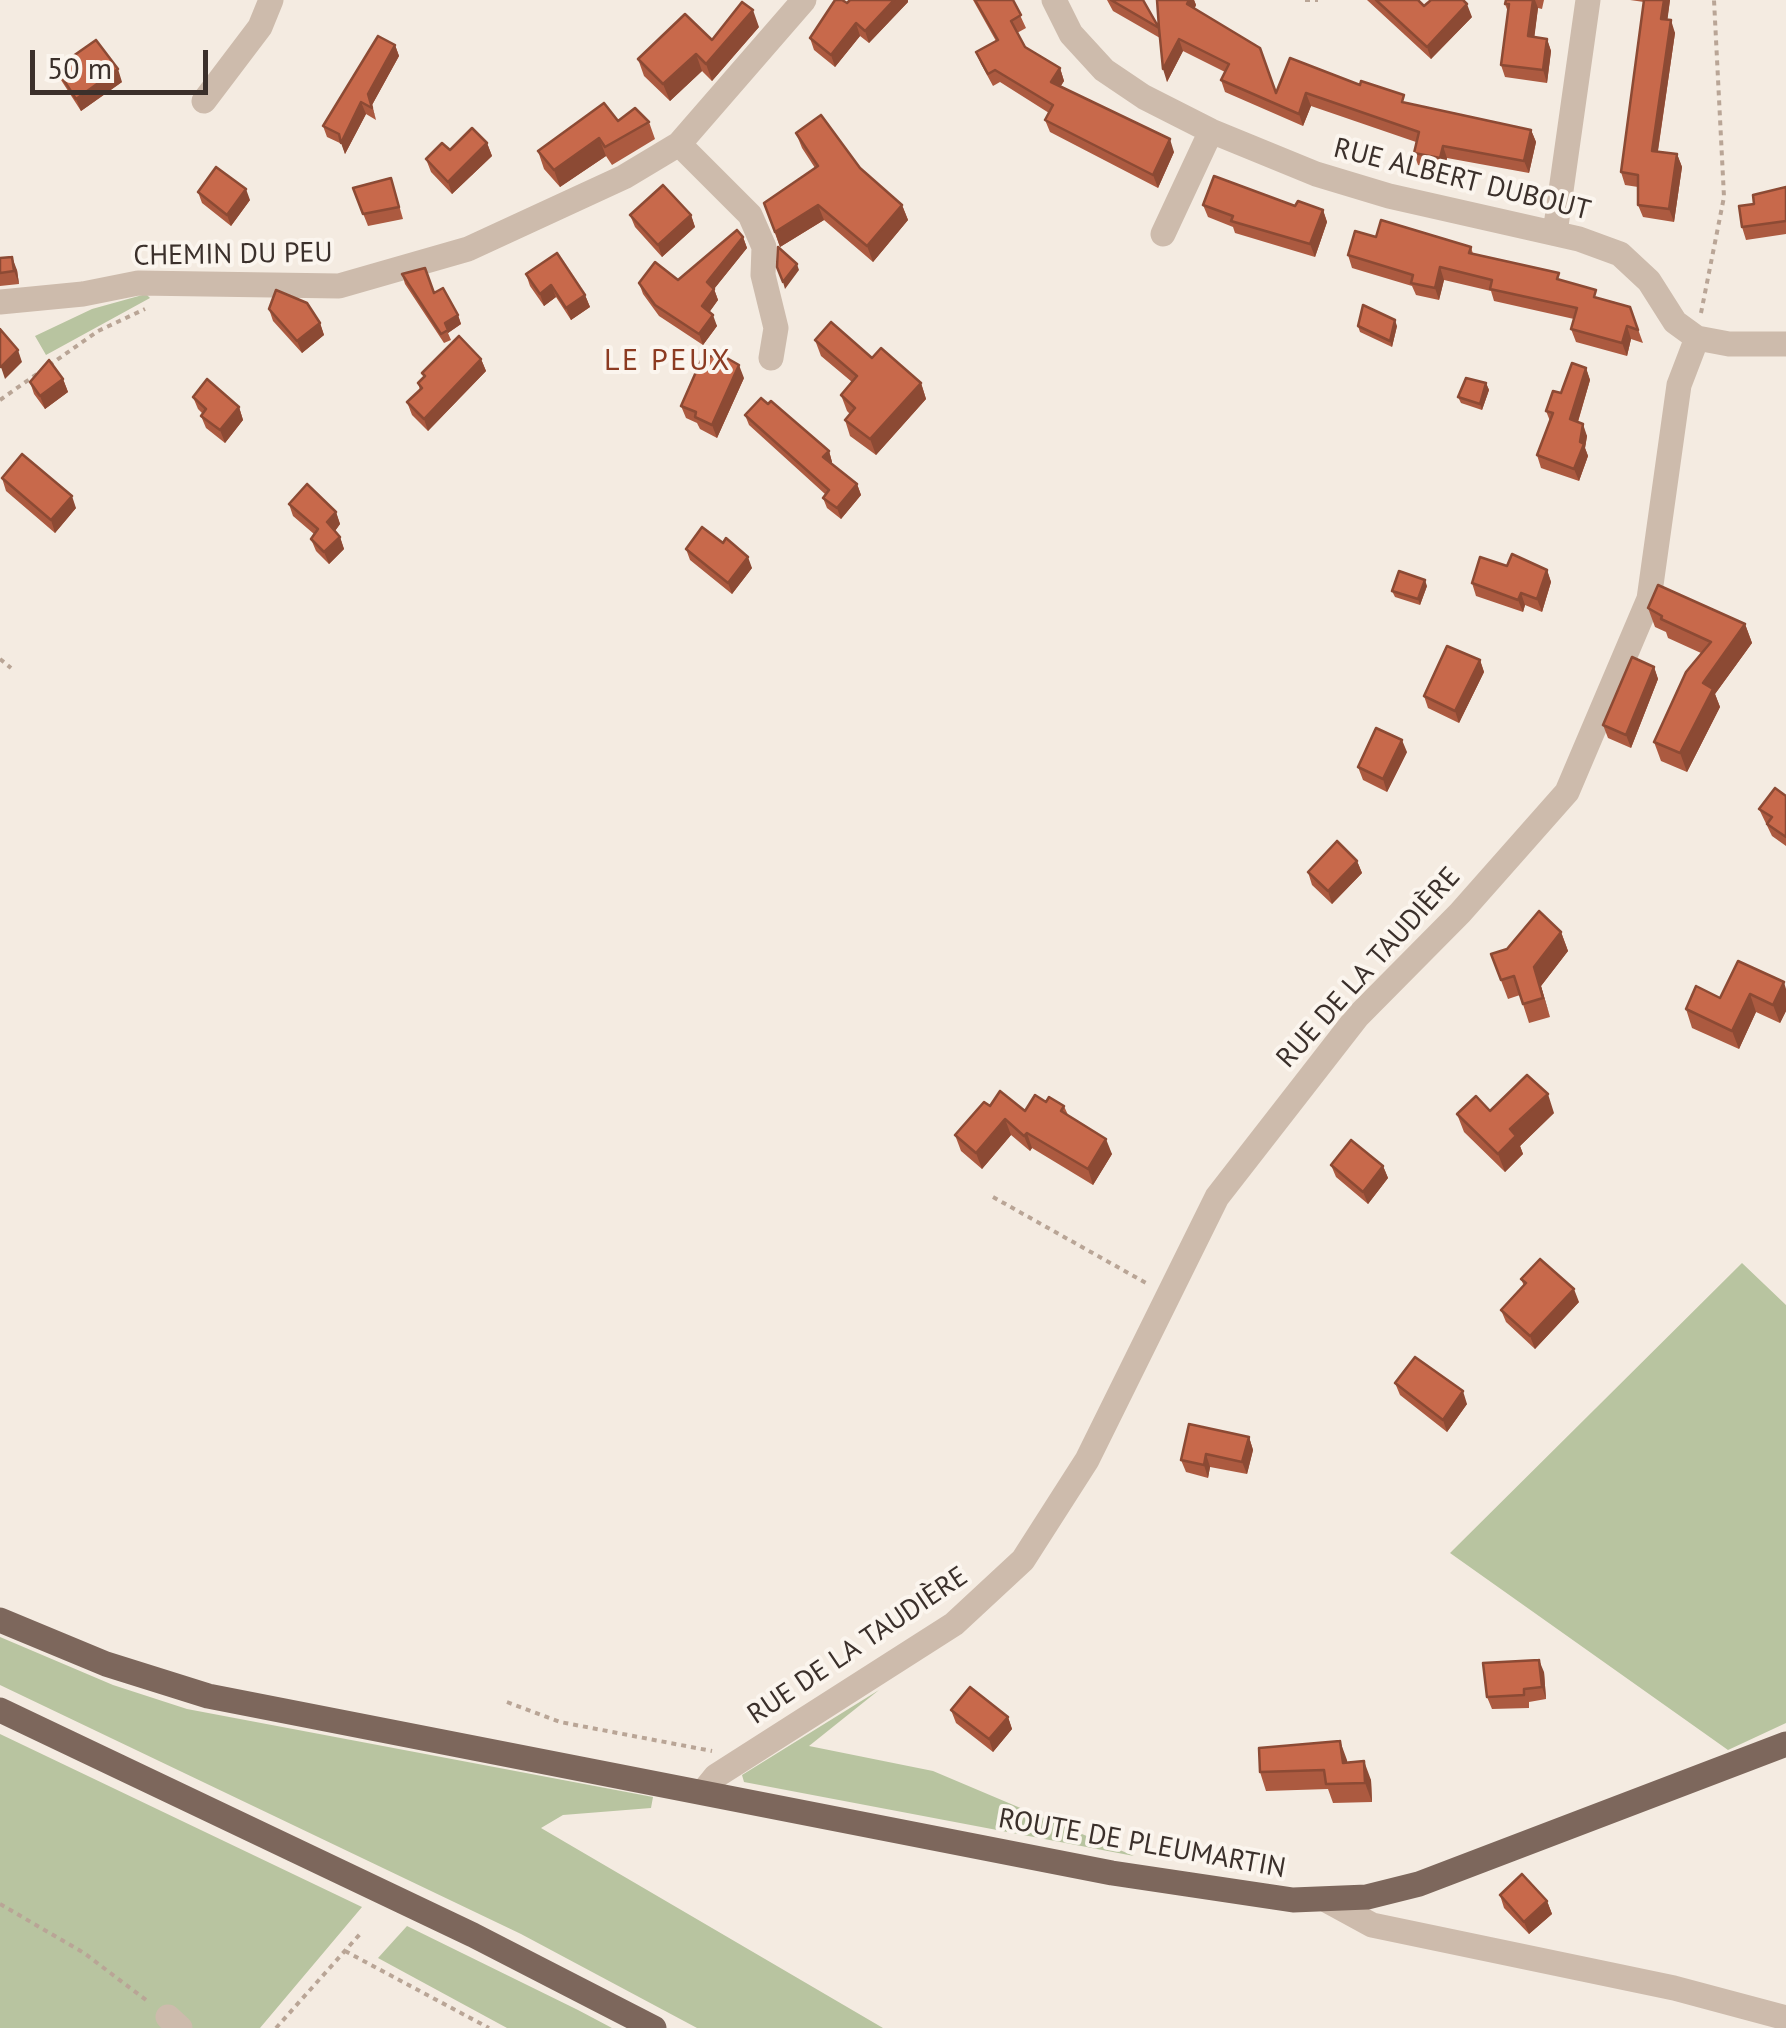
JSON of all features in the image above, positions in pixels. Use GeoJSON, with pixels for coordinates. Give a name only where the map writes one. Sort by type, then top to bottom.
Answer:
{"type":"FeatureCollection","features":[{"type":"Feature","properties":{"kind":"main road","name":"ROUTE DE PLEUMARTIN"},"geometry":{"type":"LineString","coordinates":[[0,1620],[106,1664],[208,1696],[1166,1883],[1328,1901],[1419,1884],[1786,1744]]}},
{"type":"Feature","properties":{"kind":"main road"},"geometry":{"type":"LineString","coordinates":[[0,1710],[473,1935],[654,2028]]}},
{"type":"Feature","properties":{"kind":"street"},"geometry":{"type":"LineString","coordinates":[[204,100],[260,27],[271,0]]}},
{"type":"Feature","properties":{"kind":"street","name":"CHEMIN DU PEU"},"geometry":{"type":"LineString","coordinates":[[0,302],[83,294],[138,283],[338,286],[468,249],[624,177],[678,144],[804,0]]}},
{"type":"Feature","properties":{"kind":"street","name":"RUE ALBERT DUBOUT"},"geometry":{"type":"LineString","coordinates":[[1054,0],[1070,34],[1104,70],[1144,97],[1211,131],[1316,174],[1389,196],[1555,232],[1620,254],[1649,281],[1676,322],[1697,338]]}},
{"type":"Feature","properties":{"kind":"street"},"geometry":{"type":"LineString","coordinates":[[1555,232],[1588,0]]}},
{"type":"Feature","properties":{"kind":"street"},"geometry":{"type":"LineString","coordinates":[[1163,234],[1211,131]]}},
{"type":"Feature","properties":{"kind":"street"},"geometry":{"type":"LineString","coordinates":[[678,144],[750,215],[764,247],[763,275],[776,328],[771,358]]}},
{"type":"Feature","properties":{"kind":"street"},"geometry":{"type":"LineString","coordinates":[[1697,338],[1729,344],[1786,344]]}},
{"type":"Feature","properties":{"kind":"street","name":"RUE DE LA TAUDIÈRE"},"geometry":{"type":"LineString","coordinates":[[704,1792],[716,1776],[954,1624],[1000,1586],[1044,1532],[1073,1485],[1217,1197],[1357,1018],[1460,913],[1567,792],[1649,600],[1679,385],[1697,338]]}},
{"type":"Feature","properties":{"kind":"street"},"geometry":{"type":"LineString","coordinates":[[1328,1901],[1372,1925],[1674,1988],[1786,2018]]}},
{"type":"Feature","properties":{"kind":"path"},"geometry":{"type":"LineString","coordinates":[[1305,0],[1318,0]]}},
{"type":"Feature","properties":{"kind":"path"},"geometry":{"type":"LineString","coordinates":[[1697,338],[1724,197],[1714,0]]}},
{"type":"Feature","properties":{"kind":"path"},"geometry":{"type":"LineString","coordinates":[[0,400],[98,331],[152,306]]}},
{"type":"Feature","properties":{"kind":"path"},"geometry":{"type":"LineString","coordinates":[[0,659],[10,668]]}},
{"type":"Feature","properties":{"kind":"path"},"geometry":{"type":"LineString","coordinates":[[993,1197],[1168,1295]]}},
{"type":"Feature","properties":{"kind":"path"},"geometry":{"type":"LineString","coordinates":[[506,1702],[560,1722],[618,1736],[696,1746],[740,1760]]}},
{"type":"Feature","properties":{"kind":"path"},"geometry":{"type":"LineString","coordinates":[[0,1904],[84,1954],[174,2023]]}},
{"type":"Feature","properties":{"kind":"path"},"geometry":{"type":"LineString","coordinates":[[276,2028],[360,1934]]}},
{"type":"Feature","properties":{"kind":"path"},"geometry":{"type":"LineString","coordinates":[[345,1951],[489,2028]]}},
{"type":"Feature","properties":{"kind":"green space"},"geometry":{"type":"Polygon","coordinates":[[[146,294],[150,298],[46,355],[35,336],[92,309],[146,294]]]}},
{"type":"Feature","properties":{"kind":"green space"},"geometry":{"type":"Polygon","coordinates":[[[1742,1263],[1786,1305],[1786,1723],[1728,1750],[1450,1553],[1742,1263]]]}},
{"type":"Feature","properties":{"kind":"green space"},"geometry":{"type":"Polygon","coordinates":[[[0,1637],[113,1685],[187,1709],[653,1797],[651,1808],[563,1815],[541,1828],[883,2028],[697,2028],[521,1934],[0,1685],[0,1637]]]}},
{"type":"Feature","properties":{"kind":"green space"},"geometry":{"type":"Polygon","coordinates":[[[879,1690],[809,1746],[933,1771],[1134,1856],[744,1782],[742,1775],[879,1690]]]}},
{"type":"Feature","properties":{"kind":"green space"},"geometry":{"type":"Polygon","coordinates":[[[0,1734],[362,1907],[260,2028],[0,2028],[0,1734]]]}},
{"type":"Feature","properties":{"kind":"green space"},"geometry":{"type":"Polygon","coordinates":[[[407,1926],[612,2028],[507,2028],[378,1958],[407,1926]]]}},
{"type":"Feature","properties":{"kind":"building"},"geometry":{"type":"Polygon","coordinates":[[[835,0],[894,0],[865,31],[856,23],[831,55],[810,38],[835,0]]]}},
{"type":"Feature","properties":{"kind":"building"},"geometry":{"type":"Polygon","coordinates":[[[975,0],[1013,0],[1021,15],[1011,21],[1025,47],[1060,68],[1051,82],[1170,139],[1153,175],[1045,120],[1053,105],[995,70],[988,74],[976,52],[998,40],[975,0]]]}},
{"type":"Feature","properties":{"kind":"building"},"geometry":{"type":"Polygon","coordinates":[[[1111,0],[1143,0],[1159,28],[1111,0]]]}},
{"type":"Feature","properties":{"kind":"building"},"geometry":{"type":"Polygon","coordinates":[[[1157,0],[1189,0],[1187,4],[1260,48],[1276,93],[1290,58],[1360,85],[1361,81],[1404,95],[1402,102],[1531,130],[1524,161],[1443,146],[1440,158],[1414,153],[1419,132],[1306,93],[1299,114],[1221,80],[1229,64],[1179,39],[1163,69],[1157,0]]]}},
{"type":"Feature","properties":{"kind":"building"},"geometry":{"type":"Polygon","coordinates":[[[1376,0],[1418,0],[1424,6],[1431,0],[1463,0],[1467,4],[1427,47],[1376,0]]]}},
{"type":"Feature","properties":{"kind":"building"},"geometry":{"type":"Polygon","coordinates":[[[1506,0],[1533,0],[1528,36],[1547,39],[1543,70],[1501,65],[1509,4],[1505,4],[1506,0]]]}},
{"type":"Feature","properties":{"kind":"building"},"geometry":{"type":"Polygon","coordinates":[[[1644,0],[1664,0],[1661,19],[1671,20],[1652,151],[1677,154],[1669,209],[1638,205],[1638,175],[1621,172],[1644,0]]]}},
{"type":"Feature","properties":{"kind":"building"},"geometry":{"type":"Polygon","coordinates":[[[742,2],[753,10],[706,64],[696,54],[663,84],[638,59],[685,14],[712,40],[742,2]]]}},
{"type":"Feature","properties":{"kind":"building"},"geometry":{"type":"Polygon","coordinates":[[[378,36],[395,45],[368,94],[372,108],[361,102],[341,143],[339,134],[323,126],[378,36]]]}},
{"type":"Feature","properties":{"kind":"building"},"geometry":{"type":"Polygon","coordinates":[[[96,40],[118,69],[76,99],[56,68],[96,40]]]}},
{"type":"Feature","properties":{"kind":"building"},"geometry":{"type":"Polygon","coordinates":[[[604,103],[618,121],[635,108],[649,122],[605,147],[599,138],[554,170],[538,151],[604,103]]]}},
{"type":"Feature","properties":{"kind":"building"},"geometry":{"type":"Polygon","coordinates":[[[821,115],[860,168],[902,205],[867,246],[818,205],[775,232],[764,203],[818,166],[796,133],[821,115]]]}},
{"type":"Feature","properties":{"kind":"building"},"geometry":{"type":"Polygon","coordinates":[[[472,128],[487,143],[448,182],[426,159],[442,143],[450,150],[472,128]]]}},
{"type":"Feature","properties":{"kind":"building"},"geometry":{"type":"Polygon","coordinates":[[[216,167],[246,189],[227,215],[198,192],[216,167]]]}},
{"type":"Feature","properties":{"kind":"building"},"geometry":{"type":"Polygon","coordinates":[[[1214,176],[1295,206],[1298,201],[1323,210],[1310,244],[1231,221],[1233,216],[1203,205],[1214,176]]]}},
{"type":"Feature","properties":{"kind":"building"},"geometry":{"type":"Polygon","coordinates":[[[391,178],[399,207],[363,214],[353,188],[391,178]]]}},
{"type":"Feature","properties":{"kind":"building"},"geometry":{"type":"Polygon","coordinates":[[[663,185],[691,215],[658,245],[630,215],[663,185]]]}},
{"type":"Feature","properties":{"kind":"building"},"geometry":{"type":"Polygon","coordinates":[[[1786,187],[1786,221],[1742,227],[1739,206],[1754,204],[1753,195],[1786,187]]]}},
{"type":"Feature","properties":{"kind":"building"},"geometry":{"type":"Polygon","coordinates":[[[1381,220],[1471,247],[1469,253],[1559,273],[1557,279],[1596,290],[1594,297],[1630,307],[1638,330],[1627,326],[1622,343],[1571,329],[1577,308],[1490,289],[1492,280],[1440,267],[1435,288],[1411,283],[1413,275],[1348,255],[1355,231],[1376,237],[1381,220]]]}},
{"type":"Feature","properties":{"kind":"building"},"geometry":{"type":"Polygon","coordinates":[[[737,230],[743,237],[707,282],[714,289],[702,306],[713,315],[699,334],[655,305],[639,283],[655,262],[678,280],[737,230]]]}},
{"type":"Feature","properties":{"kind":"building"},"geometry":{"type":"Polygon","coordinates":[[[778,247],[797,264],[783,282],[777,267],[778,247]]]}},
{"type":"Feature","properties":{"kind":"building"},"geometry":{"type":"Polygon","coordinates":[[[557,253],[585,295],[566,308],[551,285],[540,294],[526,274],[557,253]]]}},
{"type":"Feature","properties":{"kind":"building"},"geometry":{"type":"Polygon","coordinates":[[[12,257],[14,271],[0,273],[0,258],[12,257]]]}},
{"type":"Feature","properties":{"kind":"building"},"geometry":{"type":"Polygon","coordinates":[[[425,268],[434,293],[443,288],[458,315],[445,323],[448,330],[441,334],[402,274],[425,268]]]}},
{"type":"Feature","properties":{"kind":"building"},"geometry":{"type":"Polygon","coordinates":[[[276,290],[307,303],[320,323],[297,341],[269,309],[276,290]]]}},
{"type":"Feature","properties":{"kind":"building"},"geometry":{"type":"Polygon","coordinates":[[[1363,305],[1395,320],[1390,341],[1358,326],[1363,305]]]}},
{"type":"Feature","properties":{"kind":"building"},"geometry":{"type":"Polygon","coordinates":[[[831,322],[872,358],[881,348],[921,383],[870,439],[845,420],[855,408],[841,395],[857,376],[815,340],[831,322]]]}},
{"type":"Feature","properties":{"kind":"building"},"geometry":{"type":"Polygon","coordinates":[[[0,329],[18,350],[1,367],[0,366],[0,329]]]}},
{"type":"Feature","properties":{"kind":"building"},"geometry":{"type":"Polygon","coordinates":[[[459,336],[481,359],[424,419],[407,402],[422,388],[418,383],[425,376],[422,373],[459,336]]]}},
{"type":"Feature","properties":{"kind":"building"},"geometry":{"type":"Polygon","coordinates":[[[703,356],[725,357],[739,365],[712,425],[681,406],[703,356]]]}},
{"type":"Feature","properties":{"kind":"building"},"geometry":{"type":"Polygon","coordinates":[[[49,360],[63,379],[40,396],[30,382],[49,360]]]}},
{"type":"Feature","properties":{"kind":"building"},"geometry":{"type":"Polygon","coordinates":[[[1572,363],[1586,368],[1570,419],[1583,424],[1580,442],[1584,444],[1574,469],[1537,455],[1553,413],[1546,411],[1553,391],[1561,393],[1572,363]]]}},
{"type":"Feature","properties":{"kind":"building"},"geometry":{"type":"Polygon","coordinates":[[[1466,378],[1486,383],[1480,404],[1458,397],[1466,378]]]}},
{"type":"Feature","properties":{"kind":"building"},"geometry":{"type":"Polygon","coordinates":[[[207,379],[239,407],[220,430],[201,416],[206,409],[193,397],[207,379]]]}},
{"type":"Feature","properties":{"kind":"building"},"geometry":{"type":"Polygon","coordinates":[[[761,398],[768,404],[771,401],[829,451],[823,457],[857,484],[837,508],[823,498],[829,490],[745,415],[761,398]]]}},
{"type":"Feature","properties":{"kind":"building"},"geometry":{"type":"Polygon","coordinates":[[[22,454],[72,496],[51,520],[2,478],[22,454]]]}},
{"type":"Feature","properties":{"kind":"building"},"geometry":{"type":"Polygon","coordinates":[[[307,484],[336,512],[327,522],[340,537],[324,552],[311,539],[318,529],[289,504],[307,484]]]}},
{"type":"Feature","properties":{"kind":"building"},"geometry":{"type":"Polygon","coordinates":[[[702,527],[723,543],[726,538],[748,557],[728,583],[686,549],[702,527]]]}},
{"type":"Feature","properties":{"kind":"building"},"geometry":{"type":"Polygon","coordinates":[[[1512,554],[1547,570],[1537,599],[1521,593],[1518,600],[1472,583],[1480,557],[1507,566],[1512,554]]]}},
{"type":"Feature","properties":{"kind":"building"},"geometry":{"type":"Polygon","coordinates":[[[1399,571],[1425,580],[1418,599],[1392,591],[1399,571]]]}},
{"type":"Feature","properties":{"kind":"building"},"geometry":{"type":"Polygon","coordinates":[[[1658,585],[1745,624],[1703,683],[1713,689],[1680,753],[1654,742],[1686,672],[1711,642],[1661,619],[1648,608],[1658,585]]]}},
{"type":"Feature","properties":{"kind":"building"},"geometry":{"type":"Polygon","coordinates":[[[1447,646],[1480,660],[1455,711],[1424,696],[1447,646]]]}},
{"type":"Feature","properties":{"kind":"building"},"geometry":{"type":"Polygon","coordinates":[[[1632,657],[1654,667],[1626,735],[1603,725],[1632,657]]]}},
{"type":"Feature","properties":{"kind":"building"},"geometry":{"type":"Polygon","coordinates":[[[1376,728],[1402,740],[1383,779],[1358,767],[1376,728]]]}},
{"type":"Feature","properties":{"kind":"building"},"geometry":{"type":"Polygon","coordinates":[[[1775,788],[1786,796],[1786,837],[1767,824],[1772,817],[1759,809],[1775,788]]]}},
{"type":"Feature","properties":{"kind":"building"},"geometry":{"type":"Polygon","coordinates":[[[1337,841],[1357,861],[1328,891],[1308,872],[1337,841]]]}},
{"type":"Feature","properties":{"kind":"building"},"geometry":{"type":"Polygon","coordinates":[[[1539,911],[1561,932],[1534,967],[1543,998],[1523,1004],[1514,976],[1501,980],[1491,954],[1507,949],[1539,911]]]}},
{"type":"Feature","properties":{"kind":"building"},"geometry":{"type":"Polygon","coordinates":[[[1738,961],[1784,982],[1773,1005],[1750,994],[1732,1031],[1686,1009],[1696,986],[1720,998],[1738,961]]]}},
{"type":"Feature","properties":{"kind":"building"},"geometry":{"type":"Polygon","coordinates":[[[1527,1075],[1548,1094],[1510,1129],[1516,1136],[1498,1154],[1457,1114],[1476,1096],[1490,1111],[1527,1075]]]}},
{"type":"Feature","properties":{"kind":"building"},"geometry":{"type":"Polygon","coordinates":[[[1000,1091],[1025,1111],[1035,1095],[1046,1102],[1049,1097],[1064,1106],[1061,1111],[1106,1139],[1088,1169],[1027,1133],[1024,1136],[1005,1119],[976,1153],[955,1135],[984,1102],[990,1106],[1000,1091]]]}},
{"type":"Feature","properties":{"kind":"building"},"geometry":{"type":"Polygon","coordinates":[[[1351,1140],[1383,1166],[1363,1192],[1331,1165],[1351,1140]]]}},
{"type":"Feature","properties":{"kind":"building"},"geometry":{"type":"Polygon","coordinates":[[[1540,1259],[1574,1289],[1530,1336],[1501,1310],[1526,1283],[1521,1279],[1540,1259]]]}},
{"type":"Feature","properties":{"kind":"building"},"geometry":{"type":"Polygon","coordinates":[[[1415,1357],[1463,1391],[1443,1420],[1395,1383],[1415,1357]]]}},
{"type":"Feature","properties":{"kind":"building"},"geometry":{"type":"Polygon","coordinates":[[[1189,1424],[1249,1437],[1242,1462],[1206,1454],[1204,1465],[1181,1460],[1189,1424]]]}},
{"type":"Feature","properties":{"kind":"building"},"geometry":{"type":"Polygon","coordinates":[[[1539,1660],[1542,1687],[1524,1689],[1524,1695],[1487,1697],[1483,1663],[1539,1660]]]}},
{"type":"Feature","properties":{"kind":"building"},"geometry":{"type":"Polygon","coordinates":[[[970,1687],[1008,1717],[989,1739],[951,1710],[970,1687]]]}},
{"type":"Feature","properties":{"kind":"building"},"geometry":{"type":"Polygon","coordinates":[[[1340,1741],[1343,1763],[1364,1761],[1365,1783],[1326,1784],[1324,1770],[1260,1772],[1259,1748],[1340,1741]]]}},
{"type":"Feature","properties":{"kind":"building"},"geometry":{"type":"Polygon","coordinates":[[[1522,1874],[1547,1901],[1524,1922],[1500,1895],[1522,1874]]]}},
{"type":"Feature","properties":{"kind":"district","name":"LE PEUX"},"geometry":{"type":"Point","coordinates":[668,361]}}]}
